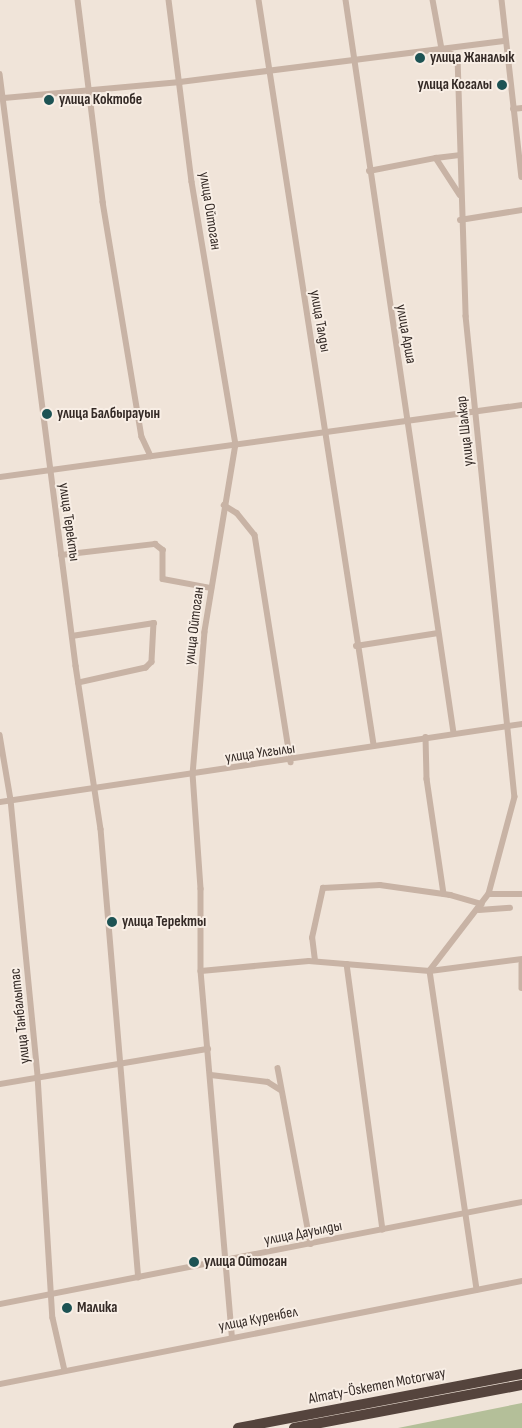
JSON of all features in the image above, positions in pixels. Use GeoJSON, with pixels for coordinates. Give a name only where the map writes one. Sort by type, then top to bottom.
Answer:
{"type":"FeatureCollection","features":[{"type":"Feature","properties":{"kind":"highway","name":"Almaty-Öskemen Motorway"},"geometry":{"type":"LineString","coordinates":[[238,1428],[522,1374]]}},
{"type":"Feature","properties":{"kind":"highway","name":"Almaty-Öskemen Motorway"},"geometry":{"type":"LineString","coordinates":[[294,1428],[522,1385]]}},
{"type":"Feature","properties":{"kind":"street"},"geometry":{"type":"LineString","coordinates":[[78,0],[137,412],[151,456]]}},
{"type":"Feature","properties":{"kind":"street","name":"улица Ойтоган"},"geometry":{"type":"LineString","coordinates":[[169,0],[192,182],[236,444],[211,588],[193,774],[202,889],[201,971],[232,1336]]}},
{"type":"Feature","properties":{"kind":"street","name":"улица Талды"},"geometry":{"type":"LineString","coordinates":[[259,0],[326,432],[356,646],[374,745]]}},
{"type":"Feature","properties":{"kind":"street","name":"улица Арша"},"geometry":{"type":"LineString","coordinates":[[346,0],[369,171],[409,422],[438,634],[454,733]]}},
{"type":"Feature","properties":{"kind":"street"},"geometry":{"type":"LineString","coordinates":[[433,0],[442,49]]}},
{"type":"Feature","properties":{"kind":"street"},"geometry":{"type":"LineString","coordinates":[[502,0],[505,41],[522,177]]}},
{"type":"Feature","properties":{"kind":"street"},"geometry":{"type":"LineString","coordinates":[[4,98],[180,82],[505,41]]}},
{"type":"Feature","properties":{"kind":"street","name":"улица Шалкар"},"geometry":{"type":"LineString","coordinates":[[430,971],[481,907],[489,894],[498,868],[515,797],[510,726],[476,412],[460,220],[458,58],[442,49]]}},
{"type":"Feature","properties":{"kind":"street","name":"улица Теректы"},"geometry":{"type":"LineString","coordinates":[[0,74],[78,683],[101,829],[139,1277]]}},
{"type":"Feature","properties":{"kind":"street"},"geometry":{"type":"LineString","coordinates":[[513,109],[522,108]]}},
{"type":"Feature","properties":{"kind":"street"},"geometry":{"type":"LineString","coordinates":[[369,171],[459,155]]}},
{"type":"Feature","properties":{"kind":"street"},"geometry":{"type":"LineString","coordinates":[[436,158],[460,195]]}},
{"type":"Feature","properties":{"kind":"street"},"geometry":{"type":"LineString","coordinates":[[460,220],[522,210]]}},
{"type":"Feature","properties":{"kind":"street"},"geometry":{"type":"LineString","coordinates":[[0,477],[522,405]]}},
{"type":"Feature","properties":{"kind":"street"},"geometry":{"type":"LineString","coordinates":[[224,505],[237,513],[254,535],[291,762]]}},
{"type":"Feature","properties":{"kind":"street"},"geometry":{"type":"LineString","coordinates":[[61,555],[155,544],[164,550],[163,579],[211,588]]}},
{"type":"Feature","properties":{"kind":"street"},"geometry":{"type":"LineString","coordinates":[[72,636],[149,621],[156,636],[152,662],[146,668],[78,683]]}},
{"type":"Feature","properties":{"kind":"street"},"geometry":{"type":"LineString","coordinates":[[356,646],[438,634]]}},
{"type":"Feature","properties":{"kind":"street","name":"улица Улгылы"},"geometry":{"type":"LineString","coordinates":[[0,802],[291,762],[374,745],[522,724]]}},
{"type":"Feature","properties":{"kind":"street","name":"улица Танбалытас"},"geometry":{"type":"LineString","coordinates":[[0,735],[11,800],[38,1076],[52,1295],[65,1371]]}},
{"type":"Feature","properties":{"kind":"street"},"geometry":{"type":"LineString","coordinates":[[426,737],[427,779],[444,894]]}},
{"type":"Feature","properties":{"kind":"street"},"geometry":{"type":"LineString","coordinates":[[315,962],[312,938],[323,888],[380,885],[444,894],[481,907],[510,908]]}},
{"type":"Feature","properties":{"kind":"street"},"geometry":{"type":"LineString","coordinates":[[489,894],[521,894]]}},
{"type":"Feature","properties":{"kind":"street"},"geometry":{"type":"LineString","coordinates":[[201,971],[315,962],[430,971],[522,959]]}},
{"type":"Feature","properties":{"kind":"street"},"geometry":{"type":"LineString","coordinates":[[347,964],[383,1230]]}},
{"type":"Feature","properties":{"kind":"street"},"geometry":{"type":"LineString","coordinates":[[522,964],[522,988]]}},
{"type":"Feature","properties":{"kind":"street"},"geometry":{"type":"LineString","coordinates":[[430,971],[464,1214],[477,1290]]}},
{"type":"Feature","properties":{"kind":"street"},"geometry":{"type":"LineString","coordinates":[[0,1084],[38,1076],[208,1049]]}},
{"type":"Feature","properties":{"kind":"street"},"geometry":{"type":"LineString","coordinates":[[278,1068],[312,1244]]}},
{"type":"Feature","properties":{"kind":"street"},"geometry":{"type":"LineString","coordinates":[[211,1075],[276,1084],[283,1092]]}},
{"type":"Feature","properties":{"kind":"street","name":"улица Дауылды"},"geometry":{"type":"LineString","coordinates":[[0,1304],[522,1202]]}},
{"type":"Feature","properties":{"kind":"street","name":"улица Куренбел"},"geometry":{"type":"LineString","coordinates":[[0,1384],[232,1336],[522,1282]]}},
{"type":"Feature","properties":{"kind":"green space"},"geometry":{"type":"Polygon","coordinates":[[[522,1403],[522,1428],[398,1428],[522,1403]]]}},
{"type":"Feature","properties":{"kind":"place","name":"улица Жаналык"},"geometry":{"type":"Point","coordinates":[420,58]}},
{"type":"Feature","properties":{"kind":"place","name":"улица Когалы"},"geometry":{"type":"Point","coordinates":[502,85]}},
{"type":"Feature","properties":{"kind":"place","name":"улица Коктобе"},"geometry":{"type":"Point","coordinates":[49,100]}},
{"type":"Feature","properties":{"kind":"place","name":"улица Балбырауын"},"geometry":{"type":"Point","coordinates":[47,414]}},
{"type":"Feature","properties":{"kind":"place","name":"улица Теректы"},"geometry":{"type":"Point","coordinates":[112,922]}},
{"type":"Feature","properties":{"kind":"place","name":"улица Ойтоган"},"geometry":{"type":"Point","coordinates":[194,1262]}},
{"type":"Feature","properties":{"kind":"place","name":"Малика"},"geometry":{"type":"Point","coordinates":[67,1308]}}]}
